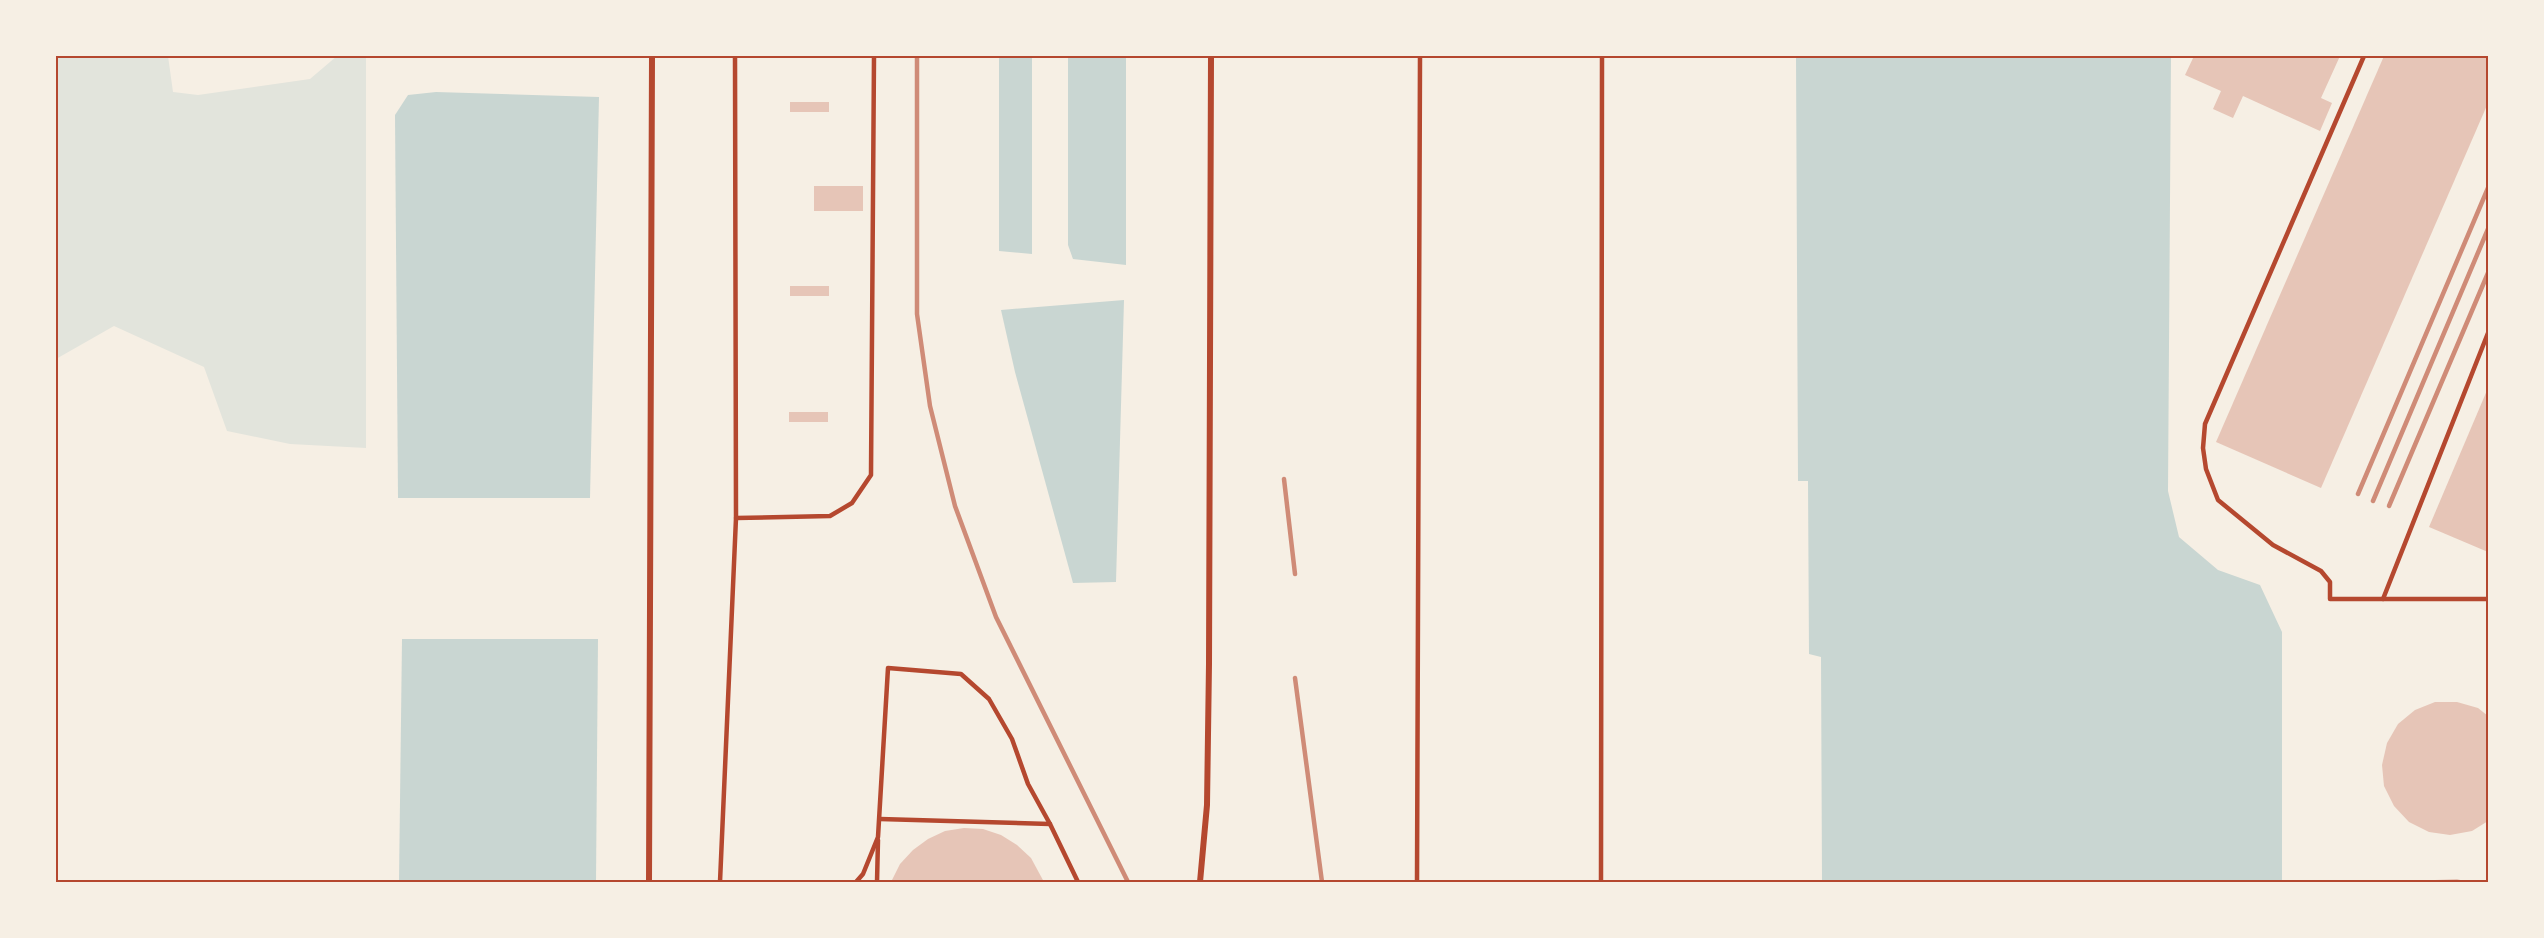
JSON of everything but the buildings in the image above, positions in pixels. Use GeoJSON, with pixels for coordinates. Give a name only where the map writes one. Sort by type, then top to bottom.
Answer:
{"type":"FeatureCollection","features":[{"type":"Feature","properties":{"kind":"street"},"geometry":{"type":"LineString","coordinates":[[649,882],[652,56]]}},
{"type":"Feature","properties":{"kind":"street"},"geometry":{"type":"LineString","coordinates":[[1200,882],[1207,795],[1209,664],[1211,56]]}},
{"type":"Feature","properties":{"kind":"lane"},"geometry":{"type":"LineString","coordinates":[[720,882],[736,518],[735,56]]}},
{"type":"Feature","properties":{"kind":"lane"},"geometry":{"type":"LineString","coordinates":[[736,518],[830,516],[852,503],[871,474],[874,56]]}},
{"type":"Feature","properties":{"kind":"lane"},"geometry":{"type":"LineString","coordinates":[[1417,882],[1420,56]]}},
{"type":"Feature","properties":{"kind":"lane"},"geometry":{"type":"LineString","coordinates":[[1601,882],[1602,56]]}},
{"type":"Feature","properties":{"kind":"lane"},"geometry":{"type":"LineString","coordinates":[[2364,56],[2205,424],[2203,448],[2206,469],[2218,500],[2272,545],[2321,572],[2330,582],[2330,599],[2488,599]]}},
{"type":"Feature","properties":{"kind":"lane"},"geometry":{"type":"LineString","coordinates":[[2383,599],[2488,333]]}},
{"type":"Feature","properties":{"kind":"lane"},"geometry":{"type":"LineString","coordinates":[[877,882],[888,668],[961,674],[988,699],[1012,739],[1028,784],[1078,882]]}},
{"type":"Feature","properties":{"kind":"lane"},"geometry":{"type":"LineString","coordinates":[[880,819],[1050,824]]}},
{"type":"Feature","properties":{"kind":"lane"},"geometry":{"type":"LineString","coordinates":[[856,882],[863,874],[878,837]]}},
{"type":"Feature","properties":{"kind":"shaded area"},"geometry":{"type":"Polygon","coordinates":[[[56,56],[168,56],[173,92],[198,95],[310,79],[337,56],[366,56],[366,448],[290,444],[227,431],[204,367],[114,326],[56,359],[56,56]]]}},
{"type":"Feature","properties":{"kind":"shaded area"},"geometry":{"type":"Polygon","coordinates":[[[999,56],[1032,56],[1032,254],[999,251],[999,56]]]}},
{"type":"Feature","properties":{"kind":"shaded area"},"geometry":{"type":"Polygon","coordinates":[[[1068,56],[1126,56],[1126,265],[1073,259],[1068,245],[1068,56]]]}},
{"type":"Feature","properties":{"kind":"shaded area"},"geometry":{"type":"Polygon","coordinates":[[[1796,56],[2171,56],[2168,491],[2179,537],[2218,570],[2260,585],[2282,632],[2282,882],[1822,882],[1821,657],[1809,654],[1808,481],[1798,481],[1796,56]]]}},
{"type":"Feature","properties":{"kind":"shaded area"},"geometry":{"type":"Polygon","coordinates":[[[436,92],[599,97],[590,498],[398,498],[395,115],[408,95],[436,92]]]}},
{"type":"Feature","properties":{"kind":"shaded area"},"geometry":{"type":"Polygon","coordinates":[[[1124,300],[1116,582],[1073,583],[1015,372],[1001,310],[1124,300]]]}},
{"type":"Feature","properties":{"kind":"shaded area"},"geometry":{"type":"Polygon","coordinates":[[[402,639],[598,639],[596,882],[399,882],[402,639]]]}},
{"type":"Feature","properties":{"kind":"railway"},"geometry":{"type":"LineString","coordinates":[[917,56],[917,314],[930,406],[955,506],[996,617],[1128,882]]}},
{"type":"Feature","properties":{"kind":"railway"},"geometry":{"type":"LineString","coordinates":[[2358,494],[2488,188]]}},
{"type":"Feature","properties":{"kind":"railway"},"geometry":{"type":"LineString","coordinates":[[2373,501],[2488,229]]}},
{"type":"Feature","properties":{"kind":"railway"},"geometry":{"type":"LineString","coordinates":[[2389,506],[2488,273]]}},
{"type":"Feature","properties":{"kind":"railway"},"geometry":{"type":"LineString","coordinates":[[1284,479],[1295,574]]}},
{"type":"Feature","properties":{"kind":"railway"},"geometry":{"type":"LineString","coordinates":[[1295,678],[1322,882]]}}]}
